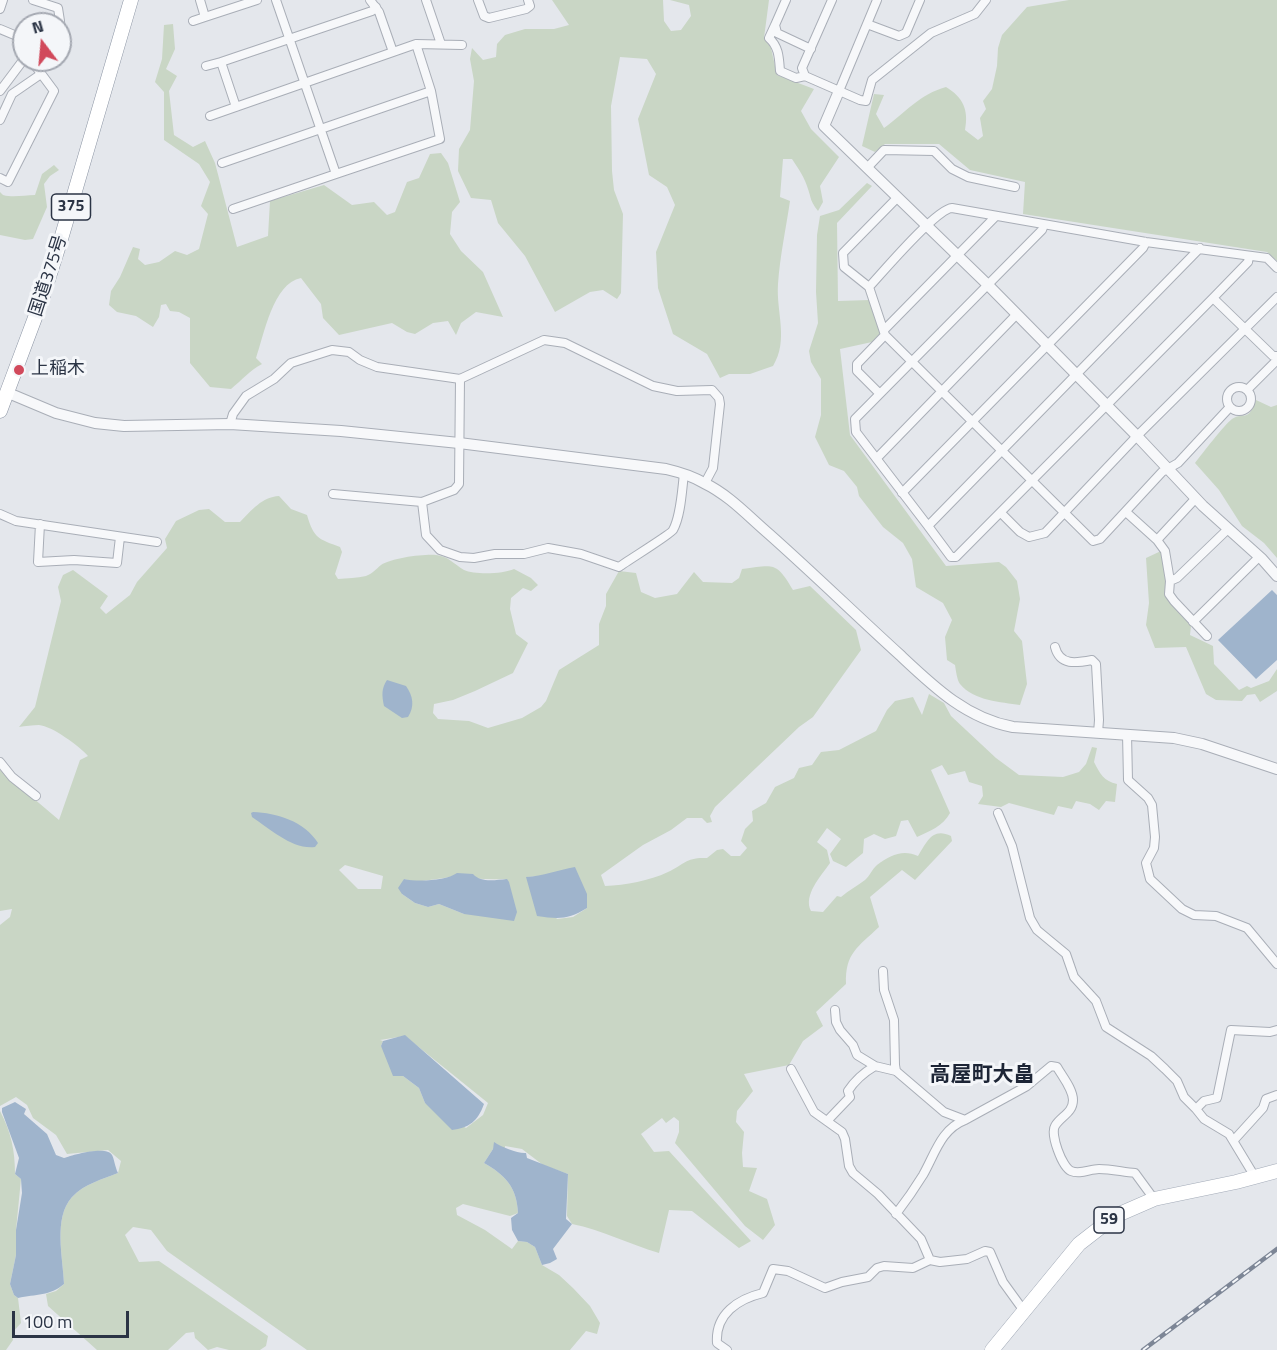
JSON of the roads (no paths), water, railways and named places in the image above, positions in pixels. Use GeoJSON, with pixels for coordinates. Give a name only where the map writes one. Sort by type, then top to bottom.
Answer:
{"type":"FeatureCollection","features":[{"type":"Feature","properties":{"kind":"main road","name":"国道375号"},"geometry":{"type":"LineString","coordinates":[[0,411],[3,391],[19,364],[58,249],[131,0]]}},
{"type":"Feature","properties":{"kind":"main road","name":"59"},"geometry":{"type":"LineString","coordinates":[[992,1350],[1079,1244],[1115,1216],[1154,1199],[1277,1171]]}},
{"type":"Feature","properties":{"kind":"street"},"geometry":{"type":"LineString","coordinates":[[0,9],[3,0]]}},
{"type":"Feature","properties":{"kind":"street"},"geometry":{"type":"LineString","coordinates":[[33,0],[58,4]]}},
{"type":"Feature","properties":{"kind":"street"},"geometry":{"type":"LineString","coordinates":[[200,0],[206,17]]}},
{"type":"Feature","properties":{"kind":"street"},"geometry":{"type":"LineString","coordinates":[[194,21],[257,0]]}},
{"type":"Feature","properties":{"kind":"street"},"geometry":{"type":"LineString","coordinates":[[276,0],[336,174]]}},
{"type":"Feature","properties":{"kind":"street"},"geometry":{"type":"LineString","coordinates":[[426,0],[441,44]]}},
{"type":"Feature","properties":{"kind":"street"},"geometry":{"type":"LineString","coordinates":[[478,0],[483,16],[489,18],[526,9],[530,6],[528,0]]}},
{"type":"Feature","properties":{"kind":"street"},"geometry":{"type":"LineString","coordinates":[[786,0],[769,38],[775,43],[780,71],[796,78],[805,76],[866,101],[872,80],[932,33],[975,14],[986,0]]}},
{"type":"Feature","properties":{"kind":"street"},"geometry":{"type":"LineString","coordinates":[[805,76],[802,68],[832,0]]}},
{"type":"Feature","properties":{"kind":"street"},"geometry":{"type":"LineString","coordinates":[[878,0],[824,126],[988,285],[1137,435],[1196,498],[1277,576]]}},
{"type":"Feature","properties":{"kind":"street"},"geometry":{"type":"LineString","coordinates":[[867,24],[899,36],[906,33],[920,0]]}},
{"type":"Feature","properties":{"kind":"street"},"geometry":{"type":"LineString","coordinates":[[206,66],[372,11],[373,4]]}},
{"type":"Feature","properties":{"kind":"street"},"geometry":{"type":"LineString","coordinates":[[373,4],[393,52]]}},
{"type":"Feature","properties":{"kind":"street"},"geometry":{"type":"LineString","coordinates":[[775,25],[777,33],[811,49]]}},
{"type":"Feature","properties":{"kind":"street"},"geometry":{"type":"LineString","coordinates":[[233,209],[440,138],[416,44]]}},
{"type":"Feature","properties":{"kind":"street"},"geometry":{"type":"LineString","coordinates":[[210,116],[416,44],[462,45]]}},
{"type":"Feature","properties":{"kind":"street"},"geometry":{"type":"LineString","coordinates":[[221,62],[236,107]]}},
{"type":"Feature","properties":{"kind":"street"},"geometry":{"type":"LineString","coordinates":[[0,91],[14,72]]}},
{"type":"Feature","properties":{"kind":"street"},"geometry":{"type":"LineString","coordinates":[[0,120],[12,94],[41,74],[54,92],[8,182],[0,178]]}},
{"type":"Feature","properties":{"kind":"street"},"geometry":{"type":"LineString","coordinates":[[222,163],[430,92]]}},
{"type":"Feature","properties":{"kind":"street"},"geometry":{"type":"LineString","coordinates":[[867,168],[884,150],[934,151],[952,169],[968,177],[1015,188]]}},
{"type":"Feature","properties":{"kind":"street"},"geometry":{"type":"LineString","coordinates":[[897,198],[843,253],[844,267],[869,287],[885,333],[1001,452],[1093,541],[1100,539],[1162,472],[1178,463],[1230,407]]}},
{"type":"Feature","properties":{"kind":"street"},"geometry":{"type":"LineString","coordinates":[[869,287],[945,209],[1146,242],[1267,258],[1277,268]]}},
{"type":"Feature","properties":{"kind":"street"},"geometry":{"type":"LineString","coordinates":[[879,393],[857,371],[857,364],[996,216]]}},
{"type":"Feature","properties":{"kind":"street"},"geometry":{"type":"LineString","coordinates":[[1044,225],[1042,230],[855,419],[856,432],[951,557],[956,557],[1001,513],[1248,262],[1249,256]]}},
{"type":"Feature","properties":{"kind":"street"},"geometry":{"type":"LineString","coordinates":[[902,493],[1143,248],[1146,242]]}},
{"type":"Feature","properties":{"kind":"street"},"geometry":{"type":"LineString","coordinates":[[928,526],[1200,248]]}},
{"type":"Feature","properties":{"kind":"street"},"geometry":{"type":"LineString","coordinates":[[1001,513],[1020,532],[1029,537],[1045,533],[1137,435],[1277,297]]}},
{"type":"Feature","properties":{"kind":"street"},"geometry":{"type":"LineString","coordinates":[[1213,298],[1277,358],[1247,390]]}},
{"type":"Feature","properties":{"kind":"street"},"geometry":{"type":"LineString","coordinates":[[876,458],[1017,314]]}},
{"type":"Feature","properties":{"kind":"street"},"geometry":{"type":"LineString","coordinates":[[230,424],[232,414],[246,396],[274,379],[291,363],[332,350],[349,352],[360,360],[377,367],[460,379],[528,346],[544,340],[552,340],[565,343],[653,386],[677,391],[712,390],[720,398],[720,404],[713,468],[705,483]]}},
{"type":"Feature","properties":{"kind":"street"},"geometry":{"type":"LineString","coordinates":[[333,494],[422,502],[456,488],[459,484],[460,379]]}},
{"type":"Feature","properties":{"kind":"street"},"geometry":{"type":"LineString","coordinates":[[1239,387],[1247,390],[1251,399],[1247,407],[1239,411],[1230,407],[1227,399],[1230,390],[1239,387]]}},
{"type":"Feature","properties":{"kind":"street"},"geometry":{"type":"LineString","coordinates":[[3,391],[56,413],[96,423],[124,426],[230,424],[341,431],[459,443],[666,469],[684,474],[705,483],[732,502],[795,557],[936,688],[962,708],[995,723],[1013,727],[1174,738],[1202,744],[1277,769]]}},
{"type":"Feature","properties":{"kind":"street"},"geometry":{"type":"LineString","coordinates":[[422,502],[426,535],[440,550],[474,558],[495,554],[524,554],[548,548],[581,554],[619,567],[641,550],[672,532],[676,524],[684,474]]}},
{"type":"Feature","properties":{"kind":"street"},"geometry":{"type":"LineString","coordinates":[[1157,540],[1196,498]]}},
{"type":"Feature","properties":{"kind":"street"},"geometry":{"type":"LineString","coordinates":[[1126,512],[1157,540],[1164,551],[1170,581],[1169,594],[1207,636]]}},
{"type":"Feature","properties":{"kind":"street"},"geometry":{"type":"LineString","coordinates":[[0,514],[16,521],[157,542]]}},
{"type":"Feature","properties":{"kind":"street"},"geometry":{"type":"LineString","coordinates":[[40,525],[38,562],[74,560],[117,563],[120,537]]}},
{"type":"Feature","properties":{"kind":"street"},"geometry":{"type":"LineString","coordinates":[[1170,581],[1177,578],[1228,529]]}},
{"type":"Feature","properties":{"kind":"street"},"geometry":{"type":"LineString","coordinates":[[1193,622],[1259,557]]}},
{"type":"Feature","properties":{"kind":"street"},"geometry":{"type":"LineString","coordinates":[[1055,647],[1057,655],[1063,661],[1072,663],[1092,660],[1096,664],[1098,733]]}},
{"type":"Feature","properties":{"kind":"street"},"geometry":{"type":"LineString","coordinates":[[1127,734],[1128,780],[1148,798],[1153,814],[1154,848],[1146,863],[1150,879],[1182,909],[1194,915],[1216,916],[1247,928],[1277,964]]}},
{"type":"Feature","properties":{"kind":"street"},"geometry":{"type":"LineString","coordinates":[[0,762],[12,777],[36,796]]}},
{"type":"Feature","properties":{"kind":"street"},"geometry":{"type":"LineString","coordinates":[[998,813],[1012,846],[1030,918],[1037,930],[1066,954],[1074,976],[1096,1001],[1106,1027],[1151,1056],[1166,1069],[1177,1082],[1184,1097],[1204,1119],[1229,1134],[1234,1140],[1255,1177]]}},
{"type":"Feature","properties":{"kind":"street"},"geometry":{"type":"LineString","coordinates":[[883,971],[884,990],[894,1020],[896,1071]]}},
{"type":"Feature","properties":{"kind":"street"},"geometry":{"type":"LineString","coordinates":[[834,1010],[840,1030],[857,1055],[875,1066],[896,1071],[944,1112],[965,1120]]}},
{"type":"Feature","properties":{"kind":"street"},"geometry":{"type":"LineString","coordinates":[[1196,1109],[1204,1101],[1217,1098],[1232,1030],[1270,1032],[1277,1029]]}},
{"type":"Feature","properties":{"kind":"street"},"geometry":{"type":"LineString","coordinates":[[828,1120],[850,1097],[848,1091],[853,1082],[875,1066]]}},
{"type":"Feature","properties":{"kind":"street"},"geometry":{"type":"LineString","coordinates":[[896,1214],[921,1177],[941,1138],[956,1123],[1027,1086],[1051,1066],[1057,1067],[1072,1094],[1073,1101],[1071,1109],[1055,1126],[1054,1131],[1059,1154],[1065,1166],[1077,1172],[1099,1169],[1135,1173],[1154,1199]]}},
{"type":"Feature","properties":{"kind":"street"},"geometry":{"type":"LineString","coordinates":[[791,1069],[814,1112],[842,1132],[849,1166],[853,1173],[878,1194],[921,1239],[930,1260]]}},
{"type":"Feature","properties":{"kind":"street"},"geometry":{"type":"LineString","coordinates":[[1234,1140],[1263,1108],[1266,1099],[1277,1095]]}},
{"type":"Feature","properties":{"kind":"street"},"geometry":{"type":"LineString","coordinates":[[727,1350],[717,1342],[722,1318],[739,1301],[763,1293],[773,1269],[788,1270],[825,1288],[868,1277],[878,1268],[895,1265],[913,1268],[930,1260],[940,1262],[966,1259],[986,1251],[990,1252],[1003,1282],[1024,1311]]}},
{"type":"Feature","properties":{"kind":"water"},"geometry":{"type":"Polygon","coordinates":[[[1272,590],[1277,595],[1277,660],[1256,679],[1218,640],[1272,590]]]}},
{"type":"Feature","properties":{"kind":"water"},"geometry":{"type":"Polygon","coordinates":[[[387,680],[406,686],[412,697],[408,717],[402,718],[384,706],[382,693],[387,680]]]}},
{"type":"Feature","properties":{"kind":"water"},"geometry":{"type":"Polygon","coordinates":[[[253,812],[280,816],[298,824],[318,843],[315,847],[307,847],[290,842],[252,817],[253,812]]]}},
{"type":"Feature","properties":{"kind":"water"},"geometry":{"type":"Polygon","coordinates":[[[575,867],[587,894],[587,908],[563,918],[537,916],[526,877],[575,867]]]}},
{"type":"Feature","properties":{"kind":"water"},"geometry":{"type":"Polygon","coordinates":[[[457,873],[473,874],[484,880],[507,879],[517,912],[514,921],[464,914],[439,904],[428,907],[415,903],[402,894],[398,888],[404,879],[431,880],[446,878],[457,873]]]}},
{"type":"Feature","properties":{"kind":"water"},"geometry":{"type":"Polygon","coordinates":[[[405,1035],[484,1104],[472,1123],[452,1130],[425,1103],[419,1088],[403,1076],[393,1076],[381,1046],[383,1041],[405,1035]]]}},
{"type":"Feature","properties":{"kind":"water"},"geometry":{"type":"Polygon","coordinates":[[[15,1102],[26,1109],[24,1114],[47,1134],[56,1155],[64,1158],[89,1152],[109,1152],[113,1156],[118,1173],[82,1189],[66,1206],[60,1238],[64,1284],[48,1293],[18,1298],[14,1295],[10,1284],[16,1255],[16,1230],[22,1193],[21,1179],[15,1174],[19,1158],[2,1112],[2,1108],[15,1102]]]}},
{"type":"Feature","properties":{"kind":"water"},"geometry":{"type":"Polygon","coordinates":[[[494,1142],[510,1150],[526,1153],[527,1158],[568,1174],[566,1219],[572,1224],[553,1249],[557,1259],[550,1263],[542,1265],[535,1247],[527,1242],[518,1241],[512,1230],[511,1218],[518,1213],[515,1196],[504,1177],[484,1163],[493,1149],[494,1142]]]}},
{"type":"Feature","properties":{"kind":"railway"},"geometry":{"type":"LineString","coordinates":[[1143,1350],[1277,1249]]}},
{"type":"Feature","properties":{"kind":"place","name":"上稲木"},"geometry":{"type":"Point","coordinates":[19,370]}},
{"type":"Feature","properties":{"kind":"district","name":"高屋町大畠"},"geometry":{"type":"Point","coordinates":[982,1076]}}]}
